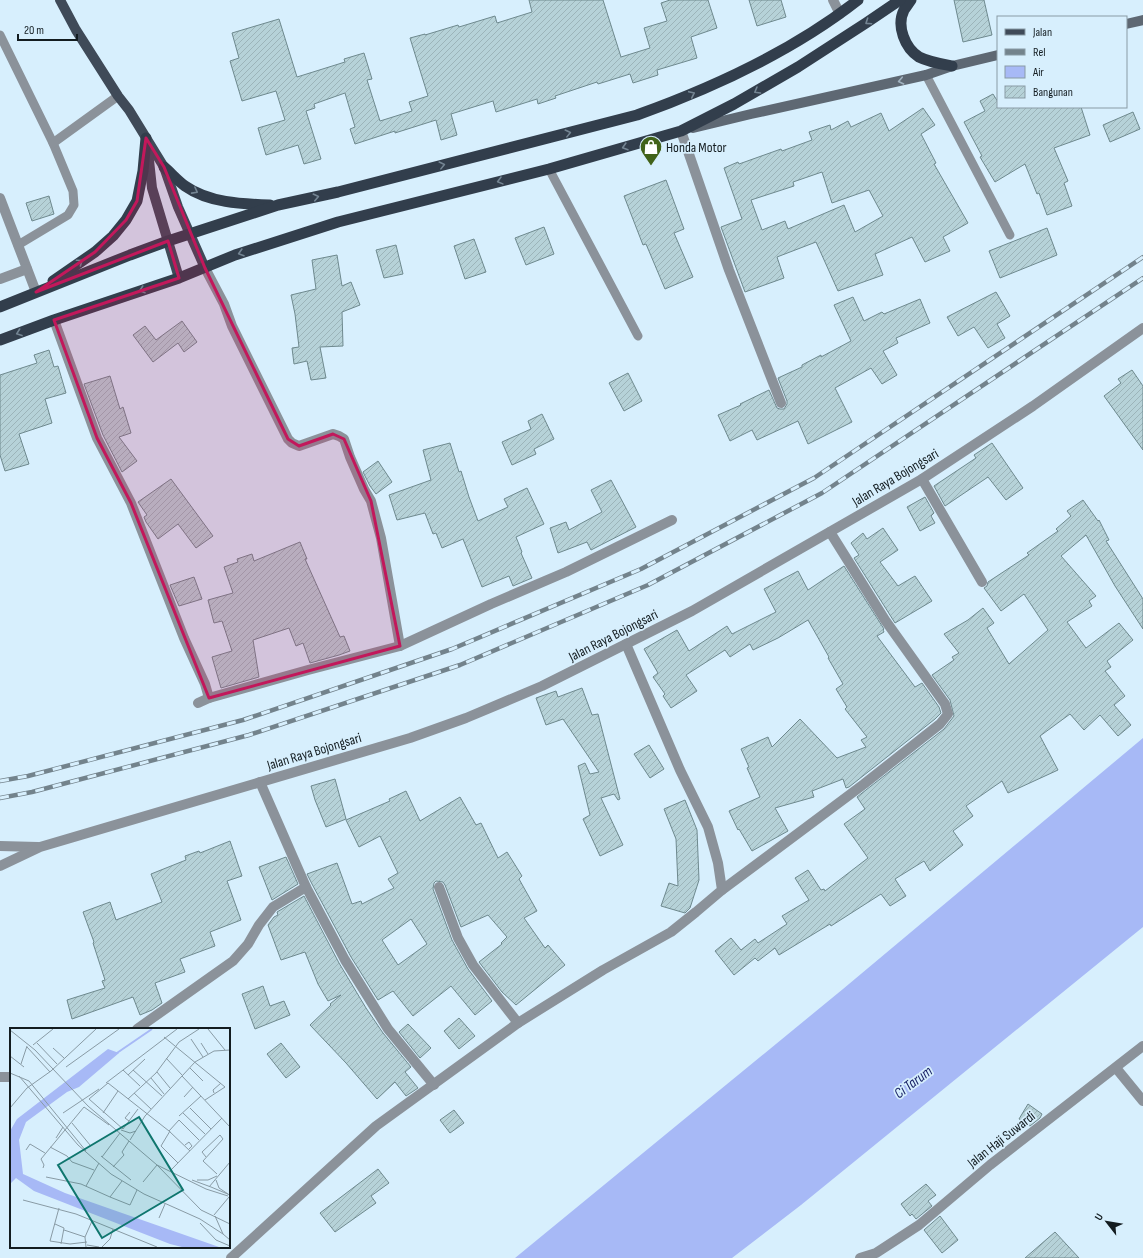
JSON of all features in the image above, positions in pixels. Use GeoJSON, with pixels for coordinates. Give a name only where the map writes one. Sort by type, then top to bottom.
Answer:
{"type":"FeatureCollection","features":[{"type":"Feature","properties":{"kind":"highway"},"geometry":{"type":"LineString","coordinates":[[0,306],[168,241],[278,205],[353,188],[637,115],[683,98],[749,67],[787,47],[840,14],[858,0]]}},
{"type":"Feature","properties":{"kind":"highway"},"geometry":{"type":"LineString","coordinates":[[0,340],[54,320],[179,278],[235,255],[338,222],[549,168],[681,130],[734,104],[798,67],[900,0]]}},
{"type":"Feature","properties":{"kind":"highway"},"geometry":{"type":"LineString","coordinates":[[911,0],[904,11],[901,23],[904,38],[909,47],[919,56],[931,61],[952,66]]}},
{"type":"Feature","properties":{"kind":"highway"},"geometry":{"type":"LineString","coordinates":[[36,292],[95,252],[113,236],[126,220],[138,201],[146,138]]}},
{"type":"Feature","properties":{"kind":"highway"},"geometry":{"type":"LineString","coordinates":[[164,167],[185,186],[201,194],[219,200],[244,204],[278,205]]}},
{"type":"Feature","properties":{"kind":"main road"},"geometry":{"type":"LineString","coordinates":[[60,0],[76,30],[118,96],[129,110],[164,167],[178,207],[205,268]]}},
{"type":"Feature","properties":{"kind":"main road"},"geometry":{"type":"LineString","coordinates":[[1127,24],[1143,20]]}},
{"type":"Feature","properties":{"kind":"main road"},"geometry":{"type":"LineString","coordinates":[[681,130],[926,75],[952,66],[997,55]]}},
{"type":"Feature","properties":{"kind":"main road"},"geometry":{"type":"LineString","coordinates":[[146,138],[152,188],[179,278]]}},
{"type":"Feature","properties":{"kind":"street"},"geometry":{"type":"LineString","coordinates":[[833,0],[840,14]]}},
{"type":"Feature","properties":{"kind":"street"},"geometry":{"type":"LineString","coordinates":[[681,130],[729,270],[782,403]]}},
{"type":"Feature","properties":{"kind":"street"},"geometry":{"type":"LineString","coordinates":[[0,198],[36,292]]}},
{"type":"Feature","properties":{"kind":"street"},"geometry":{"type":"LineString","coordinates":[[205,268],[224,304],[232,326],[288,439],[292,443],[299,446],[333,434],[344,439],[350,458],[371,501],[380,538],[400,646]]}},
{"type":"Feature","properties":{"kind":"street"},"geometry":{"type":"LineString","coordinates":[[0,279],[27,269]]}},
{"type":"Feature","properties":{"kind":"street"},"geometry":{"type":"LineString","coordinates":[[54,320],[97,438],[131,503],[184,638],[205,684],[209,698]]}},
{"type":"Feature","properties":{"kind":"street","name":"Jalan Raya Bojongsari"},"geometry":{"type":"LineString","coordinates":[[0,866],[40,847],[410,738],[466,718],[542,686],[692,611],[922,479],[1034,406],[1143,328]]}},
{"type":"Feature","properties":{"kind":"street"},"geometry":{"type":"LineString","coordinates":[[922,479],[982,582]]}},
{"type":"Feature","properties":{"kind":"street"},"geometry":{"type":"LineString","coordinates":[[198,703],[209,698],[308,670],[400,646],[491,604],[566,572],[672,520]]}},
{"type":"Feature","properties":{"kind":"street"},"geometry":{"type":"LineString","coordinates":[[231,1258],[376,1126],[518,1023],[604,970],[671,932],[722,890],[864,784],[940,724],[948,714],[945,704],[885,620],[830,532]]}},
{"type":"Feature","properties":{"kind":"street"},"geometry":{"type":"LineString","coordinates":[[626,644],[680,770],[708,827],[718,863],[722,890]]}},
{"type":"Feature","properties":{"kind":"street"},"geometry":{"type":"LineString","coordinates":[[260,782],[306,887],[345,960],[388,1029],[434,1085]]}},
{"type":"Feature","properties":{"kind":"street","name":"Jalan Raya Bojongsari"},"geometry":{"type":"LineString","coordinates":[[0,846],[40,847]]}},
{"type":"Feature","properties":{"kind":"street"},"geometry":{"type":"LineString","coordinates":[[138,1028],[233,961],[248,944],[259,925],[272,908],[306,887]]}},
{"type":"Feature","properties":{"kind":"street"},"geometry":{"type":"LineString","coordinates":[[439,887],[458,938],[473,965],[518,1023]]}},
{"type":"Feature","properties":{"kind":"street","name":"Jalan Haji Suwardi"},"geometry":{"type":"LineString","coordinates":[[860,1258],[878,1255],[919,1225],[990,1165],[1143,1046]]}},
{"type":"Feature","properties":{"kind":"street"},"geometry":{"type":"LineString","coordinates":[[1116,1068],[1143,1101]]}},
{"type":"Feature","properties":{"kind":"street"},"geometry":{"type":"LineString","coordinates":[[0,1076],[10,1077]]}},
{"type":"Feature","properties":{"kind":"lane"},"geometry":{"type":"LineString","coordinates":[[0,36],[53,143],[73,191],[74,205],[68,215],[18,245]]}},
{"type":"Feature","properties":{"kind":"lane"},"geometry":{"type":"LineString","coordinates":[[926,75],[1010,235]]}},
{"type":"Feature","properties":{"kind":"lane"},"geometry":{"type":"LineString","coordinates":[[53,143],[118,96]]}},
{"type":"Feature","properties":{"kind":"lane"},"geometry":{"type":"LineString","coordinates":[[549,168],[638,336]]}},
{"type":"Feature","properties":{"kind":"highlighted area"},"geometry":{"type":"Polygon","coordinates":[[[146,138],[164,167],[205,268],[288,439],[299,446],[333,434],[344,439],[371,501],[400,646],[209,698],[131,503],[97,438],[54,320],[179,278],[168,241],[36,292],[95,252],[126,220],[137,201],[146,138]]]}},
{"type":"Feature","properties":{"kind":"water","name":"Ci Tarum"},"geometry":{"type":"Polygon","coordinates":[[[1143,738],[1143,927],[801,1205],[732,1258],[515,1258],[843,989],[1143,738]]]}},
{"type":"Feature","properties":{"kind":"building"},"geometry":{"type":"Polygon","coordinates":[[[529,0],[603,0],[621,57],[650,48],[644,28],[667,21],[661,3],[670,0],[708,0],[717,28],[691,37],[697,58],[657,70],[658,75],[633,83],[630,74],[598,84],[597,82],[555,96],[556,98],[538,104],[537,99],[496,112],[493,101],[451,114],[457,135],[441,140],[436,120],[355,144],[350,129],[355,127],[345,93],[314,104],[315,108],[306,111],[321,159],[304,164],[298,145],[266,155],[258,128],[285,120],[276,91],[242,101],[230,61],[239,58],[232,33],[279,19],[297,77],[345,62],[344,59],[364,53],[372,79],[367,80],[380,121],[412,111],[409,102],[428,96],[410,38],[458,25],[459,27],[495,16],[497,23],[532,12],[529,0]]]}},
{"type":"Feature","properties":{"kind":"building"},"geometry":{"type":"Polygon","coordinates":[[[749,0],[781,0],[786,17],[757,26],[749,0]]]}},
{"type":"Feature","properties":{"kind":"building"},"geometry":{"type":"Polygon","coordinates":[[[954,0],[984,0],[992,35],[963,42],[954,0]]]}},
{"type":"Feature","properties":{"kind":"building"},"geometry":{"type":"Polygon","coordinates":[[[993,94],[997,100],[997,108],[1081,108],[1090,135],[1054,148],[1068,181],[1064,183],[1072,206],[1047,215],[1039,193],[1037,194],[1025,164],[995,182],[980,157],[982,156],[964,122],[985,111],[980,101],[993,94]]]}},
{"type":"Feature","properties":{"kind":"building"},"geometry":{"type":"Polygon","coordinates":[[[923,108],[935,125],[921,134],[936,163],[934,164],[968,223],[943,237],[950,251],[925,262],[912,237],[875,254],[883,275],[838,291],[816,242],[777,257],[784,278],[745,292],[721,227],[742,219],[724,168],[738,162],[739,164],[812,140],[809,132],[830,125],[831,130],[848,121],[851,127],[881,113],[889,131],[923,108]],[[822,172],[793,182],[794,186],[751,200],[762,230],[785,221],[788,229],[844,205],[855,232],[883,216],[869,190],[832,203],[822,172]]]}},
{"type":"Feature","properties":{"kind":"building"},"geometry":{"type":"Polygon","coordinates":[[[1133,112],[1140,129],[1110,142],[1103,125],[1133,112]]]}},
{"type":"Feature","properties":{"kind":"building"},"geometry":{"type":"Polygon","coordinates":[[[666,180],[684,229],[674,233],[693,277],[665,289],[646,244],[643,245],[624,196],[666,180]]]}},
{"type":"Feature","properties":{"kind":"building"},"geometry":{"type":"Polygon","coordinates":[[[49,196],[54,214],[32,221],[26,203],[49,196]]]}},
{"type":"Feature","properties":{"kind":"building"},"geometry":{"type":"Polygon","coordinates":[[[544,227],[554,254],[526,265],[515,238],[544,227]]]}},
{"type":"Feature","properties":{"kind":"building"},"geometry":{"type":"Polygon","coordinates":[[[1047,228],[1057,255],[1000,278],[989,251],[1047,228]]]}},
{"type":"Feature","properties":{"kind":"building"},"geometry":{"type":"Polygon","coordinates":[[[474,239],[486,272],[465,279],[454,246],[474,239]]]}},
{"type":"Feature","properties":{"kind":"building"},"geometry":{"type":"Polygon","coordinates":[[[396,245],[403,274],[384,278],[376,250],[396,245]]]}},
{"type":"Feature","properties":{"kind":"building"},"geometry":{"type":"Polygon","coordinates":[[[337,255],[342,286],[351,282],[360,305],[342,312],[343,346],[320,347],[326,378],[311,380],[307,361],[294,364],[292,348],[299,347],[291,295],[316,289],[312,260],[337,255]]]}},
{"type":"Feature","properties":{"kind":"building"},"geometry":{"type":"Polygon","coordinates":[[[996,292],[1010,316],[997,324],[1005,338],[988,348],[974,327],[958,336],[947,317],[996,292]]]}},
{"type":"Feature","properties":{"kind":"building"},"geometry":{"type":"Polygon","coordinates":[[[853,297],[864,321],[882,312],[884,314],[920,299],[930,323],[896,338],[898,343],[883,351],[897,375],[882,384],[871,368],[835,388],[852,422],[808,444],[798,421],[757,440],[752,430],[730,441],[718,415],[769,390],[777,408],[784,409],[787,401],[778,378],[851,341],[834,305],[853,297]]]}},
{"type":"Feature","properties":{"kind":"building"},"geometry":{"type":"Polygon","coordinates":[[[182,321],[197,342],[184,352],[178,343],[153,362],[133,335],[145,326],[156,340],[182,321]]]}},
{"type":"Feature","properties":{"kind":"building"},"geometry":{"type":"Polygon","coordinates":[[[49,350],[54,367],[58,366],[66,393],[45,399],[52,423],[19,434],[29,464],[5,471],[0,455],[0,375],[37,363],[34,355],[49,350]]]}},
{"type":"Feature","properties":{"kind":"building"},"geometry":{"type":"Polygon","coordinates":[[[1132,370],[1143,386],[1143,450],[1104,396],[1121,383],[1118,379],[1132,370]]]}},
{"type":"Feature","properties":{"kind":"building"},"geometry":{"type":"Polygon","coordinates":[[[628,373],[642,401],[624,411],[609,383],[628,373]]]}},
{"type":"Feature","properties":{"kind":"building"},"geometry":{"type":"Polygon","coordinates":[[[110,376],[120,409],[123,407],[131,433],[119,437],[137,461],[122,472],[103,435],[84,384],[110,376]]]}},
{"type":"Feature","properties":{"kind":"building"},"geometry":{"type":"Polygon","coordinates":[[[542,414],[554,439],[534,449],[536,454],[512,465],[502,442],[531,429],[528,421],[542,414]]]}},
{"type":"Feature","properties":{"kind":"building"},"geometry":{"type":"Polygon","coordinates":[[[450,443],[459,472],[461,471],[478,521],[508,507],[504,499],[527,488],[544,524],[516,537],[532,578],[513,586],[509,576],[482,587],[463,539],[442,548],[436,533],[433,534],[425,513],[397,520],[389,495],[431,480],[423,450],[450,443]]]}},
{"type":"Feature","properties":{"kind":"building"},"geometry":{"type":"Polygon","coordinates":[[[992,443],[1023,488],[1006,500],[988,477],[945,506],[934,486],[976,458],[974,455],[992,443]]]}},
{"type":"Feature","properties":{"kind":"building"},"geometry":{"type":"Polygon","coordinates":[[[378,461],[392,482],[376,494],[363,472],[378,461]]]}},
{"type":"Feature","properties":{"kind":"building"},"geometry":{"type":"Polygon","coordinates":[[[171,479],[213,536],[196,548],[178,524],[158,539],[146,522],[144,517],[147,515],[138,502],[171,479]]]}},
{"type":"Feature","properties":{"kind":"building"},"geometry":{"type":"Polygon","coordinates":[[[611,480],[636,527],[591,550],[587,542],[558,553],[550,528],[566,522],[569,530],[602,512],[591,490],[611,480]]]}},
{"type":"Feature","properties":{"kind":"building"},"geometry":{"type":"Polygon","coordinates":[[[925,497],[934,513],[931,516],[935,523],[920,531],[907,507],[925,497]]]}},
{"type":"Feature","properties":{"kind":"building"},"geometry":{"type":"Polygon","coordinates":[[[1083,500],[1098,521],[1099,520],[1109,540],[1106,541],[1143,599],[1143,629],[1115,586],[1086,535],[1061,556],[1096,596],[1089,601],[1092,606],[1067,622],[1086,648],[1119,623],[1133,640],[1107,661],[1111,667],[1105,671],[1125,696],[1114,705],[1131,725],[1118,736],[1100,715],[1084,730],[1070,714],[1040,736],[1058,770],[1008,793],[1002,781],[966,806],[973,816],[953,831],[963,845],[930,871],[924,861],[895,879],[906,896],[890,906],[881,894],[831,926],[830,924],[779,955],[775,948],[758,961],[755,958],[734,975],[715,951],[731,938],[741,950],[755,939],[758,943],[787,924],[782,916],[809,900],[795,878],[808,870],[821,890],[824,889],[825,891],[868,858],[844,824],[865,809],[857,797],[944,729],[954,716],[950,700],[932,675],[954,660],[952,657],[959,653],[944,634],[968,620],[983,608],[994,623],[987,628],[1009,664],[1048,630],[1024,594],[1001,611],[984,588],[987,586],[988,582],[1029,555],[1027,553],[1058,531],[1056,529],[1071,516],[1067,511],[1083,500]]]}},
{"type":"Feature","properties":{"kind":"building"},"geometry":{"type":"Polygon","coordinates":[[[883,528],[898,550],[880,562],[898,586],[915,576],[932,601],[895,623],[854,558],[859,555],[851,543],[863,533],[867,539],[883,528]]]}},
{"type":"Feature","properties":{"kind":"building"},"geometry":{"type":"Polygon","coordinates":[[[300,542],[307,559],[305,559],[340,637],[344,636],[350,651],[310,663],[303,643],[296,646],[289,628],[253,640],[259,677],[221,688],[212,657],[232,651],[222,621],[214,623],[208,600],[233,593],[224,567],[238,562],[237,559],[252,554],[254,561],[300,542]]]}},
{"type":"Feature","properties":{"kind":"building"},"geometry":{"type":"Polygon","coordinates":[[[844,566],[884,629],[884,632],[877,636],[915,687],[922,683],[939,707],[941,713],[849,787],[846,788],[843,779],[812,791],[814,797],[775,808],[788,831],[752,851],[739,829],[738,830],[729,811],[760,797],[747,768],[749,767],[741,749],[768,737],[772,747],[800,719],[837,758],[866,747],[861,740],[867,737],[845,709],[847,707],[836,689],[843,684],[828,658],[829,657],[808,620],[778,638],[753,650],[750,644],[730,657],[725,650],[686,675],[697,691],[671,708],[663,696],[665,694],[653,677],[658,673],[644,649],[677,630],[689,651],[727,626],[732,634],[776,612],[764,589],[798,571],[808,590],[844,566]]]}},
{"type":"Feature","properties":{"kind":"building"},"geometry":{"type":"Polygon","coordinates":[[[194,577],[202,599],[179,606],[170,585],[194,577]]]}},
{"type":"Feature","properties":{"kind":"building"},"geometry":{"type":"Polygon","coordinates":[[[582,688],[592,715],[598,714],[620,799],[618,800],[614,794],[601,798],[623,845],[600,856],[583,819],[590,815],[578,766],[585,763],[590,774],[599,772],[563,719],[546,725],[536,698],[556,691],[558,697],[582,688]]]}},
{"type":"Feature","properties":{"kind":"building"},"geometry":{"type":"Polygon","coordinates":[[[649,745],[664,769],[650,778],[634,754],[649,745]]]}},
{"type":"Feature","properties":{"kind":"building"},"geometry":{"type":"Polygon","coordinates":[[[335,779],[346,819],[326,827],[311,786],[335,779]]]}},
{"type":"Feature","properties":{"kind":"building"},"geometry":{"type":"Polygon","coordinates":[[[406,791],[420,821],[460,797],[476,825],[481,823],[498,858],[507,852],[522,876],[519,879],[537,911],[524,918],[545,948],[548,945],[565,965],[516,1005],[502,992],[479,962],[502,944],[501,943],[507,937],[488,915],[461,927],[443,882],[436,881],[433,889],[452,940],[468,969],[492,1001],[475,1015],[451,986],[413,1016],[393,991],[378,1000],[351,957],[307,874],[337,863],[352,904],[361,901],[362,904],[394,888],[388,879],[398,873],[380,836],[359,847],[346,820],[390,801],[389,799],[406,791]],[[411,919],[382,940],[398,965],[427,944],[411,919]]]}},
{"type":"Feature","properties":{"kind":"building"},"geometry":{"type":"Polygon","coordinates":[[[685,800],[697,830],[699,880],[690,908],[685,913],[661,906],[669,883],[678,886],[676,839],[664,809],[685,800]]]}},
{"type":"Feature","properties":{"kind":"building"},"geometry":{"type":"Polygon","coordinates":[[[230,841],[242,876],[227,881],[241,920],[210,932],[215,946],[180,959],[185,972],[155,983],[162,1003],[152,1010],[140,1015],[133,997],[72,1019],[67,1000],[105,988],[102,981],[105,980],[93,943],[94,942],[83,912],[110,902],[116,920],[162,902],[151,874],[186,860],[185,856],[199,851],[200,853],[230,841]]]}},
{"type":"Feature","properties":{"kind":"building"},"geometry":{"type":"Polygon","coordinates":[[[286,857],[298,884],[272,900],[259,867],[286,857]]]}},
{"type":"Feature","properties":{"kind":"building"},"geometry":{"type":"Polygon","coordinates":[[[304,896],[339,963],[366,1008],[383,1033],[411,1067],[405,1072],[418,1088],[406,1096],[395,1082],[377,1099],[310,1025],[341,995],[328,1001],[318,984],[305,952],[281,960],[268,925],[274,917],[278,915],[277,912],[304,896]]]}},
{"type":"Feature","properties":{"kind":"building"},"geometry":{"type":"Polygon","coordinates":[[[263,986],[270,1006],[284,1001],[290,1015],[255,1029],[242,994],[263,986]]]}},
{"type":"Feature","properties":{"kind":"building"},"geometry":{"type":"Polygon","coordinates":[[[459,1018],[475,1036],[459,1049],[444,1031],[459,1018]]]}},
{"type":"Feature","properties":{"kind":"building"},"geometry":{"type":"Polygon","coordinates":[[[408,1024],[431,1048],[420,1058],[399,1032],[408,1024]]]}},
{"type":"Feature","properties":{"kind":"building"},"geometry":{"type":"Polygon","coordinates":[[[281,1043],[300,1067],[286,1078],[267,1054],[281,1043]]]}},
{"type":"Feature","properties":{"kind":"building"},"geometry":{"type":"Polygon","coordinates":[[[1028,1104],[1042,1114],[1040,1118],[1030,1126],[1019,1119],[1028,1104]]]}},
{"type":"Feature","properties":{"kind":"building"},"geometry":{"type":"Polygon","coordinates":[[[454,1110],[464,1123],[450,1133],[440,1120],[454,1110]]]}},
{"type":"Feature","properties":{"kind":"building"},"geometry":{"type":"Polygon","coordinates":[[[378,1169],[389,1183],[371,1196],[376,1203],[335,1232],[320,1213],[378,1169]]]}},
{"type":"Feature","properties":{"kind":"building"},"geometry":{"type":"Polygon","coordinates":[[[926,1184],[936,1195],[928,1201],[932,1206],[916,1219],[912,1214],[910,1216],[901,1204],[926,1184]]]}},
{"type":"Feature","properties":{"kind":"building"},"geometry":{"type":"Polygon","coordinates":[[[940,1216],[958,1240],[942,1253],[924,1230],[940,1216]]]}},
{"type":"Feature","properties":{"kind":"building"},"geometry":{"type":"Polygon","coordinates":[[[1055,1232],[1079,1258],[1025,1258],[1055,1232]]]}},
{"type":"Feature","properties":{"kind":"railway"},"geometry":{"type":"LineString","coordinates":[[0,781],[28,776],[243,720],[452,649],[641,569],[814,478],[1143,257]]}},
{"type":"Feature","properties":{"kind":"railway"},"geometry":{"type":"LineString","coordinates":[[0,798],[32,792],[249,735],[460,665],[648,585],[822,493],[1143,278]]}},
{"type":"Feature","properties":{"kind":"place","name":"Honda Motor"},"geometry":{"type":"Point","coordinates":[651,166]}}]}
